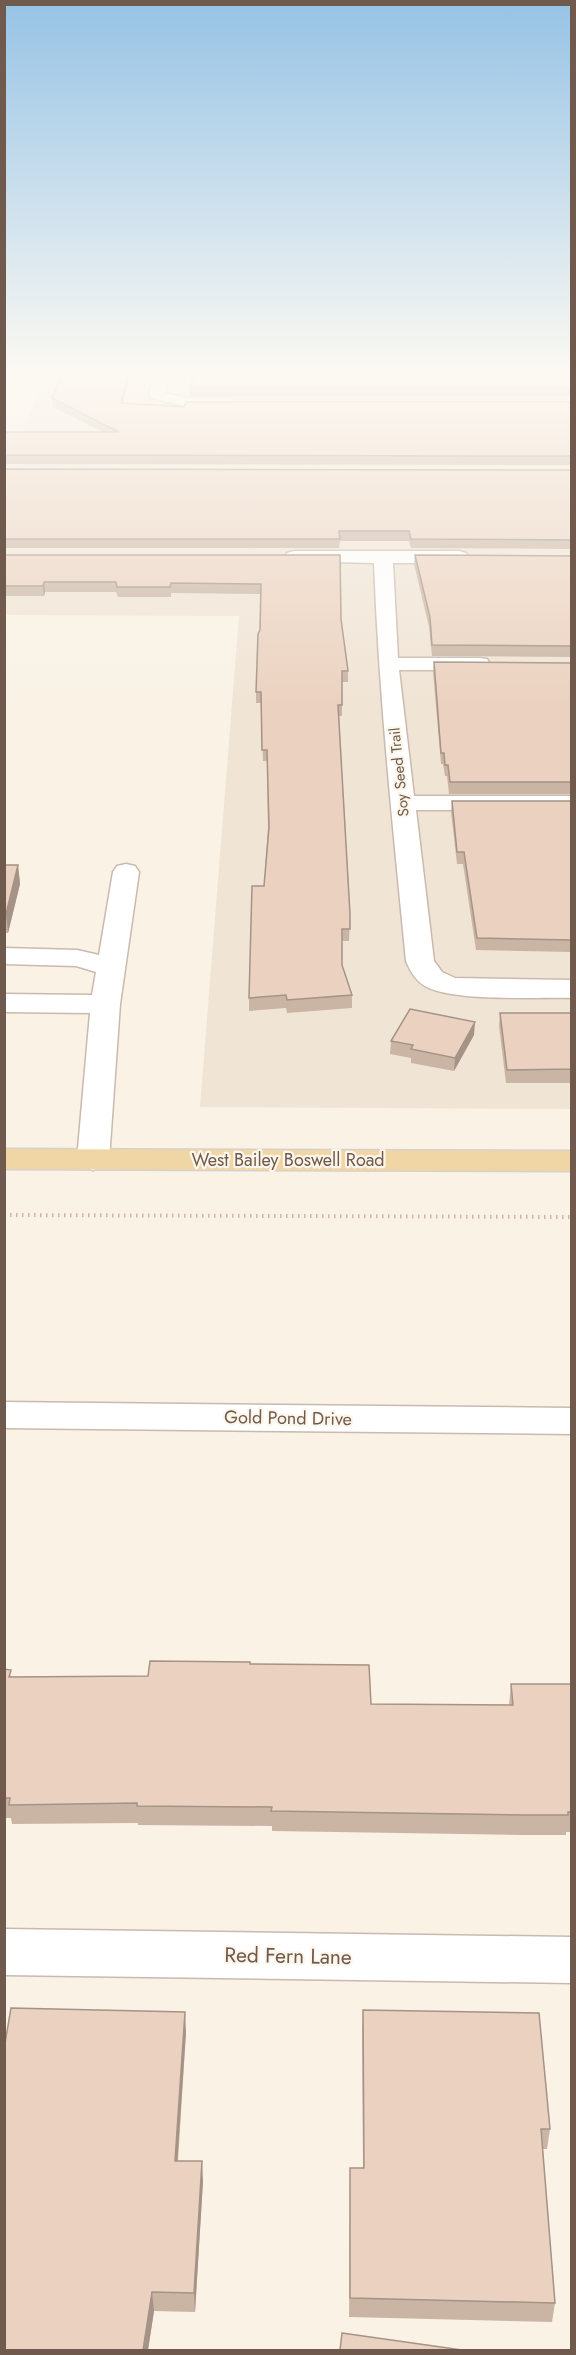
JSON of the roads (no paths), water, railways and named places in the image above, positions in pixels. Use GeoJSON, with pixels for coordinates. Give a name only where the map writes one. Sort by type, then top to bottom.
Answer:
{"type":"FeatureCollection","features":[{"type":"Feature","properties":{"kind":"main road","name":"West Bailey Boswell Road"},"geometry":{"type":"LineString","coordinates":[[4,1159],[572,1161]]}},
{"type":"Feature","properties":{"kind":"street"},"geometry":{"type":"LineString","coordinates":[[277,557],[477,557]]}},
{"type":"Feature","properties":{"kind":"street","name":"Soy Seed Trail"},"geometry":{"type":"LineString","coordinates":[[383,557],[388,664],[402,803],[420,961],[425,973],[435,982],[453,987],[572,989]]}},
{"type":"Feature","properties":{"kind":"street"},"geometry":{"type":"LineString","coordinates":[[388,664],[502,664]]}},
{"type":"Feature","properties":{"kind":"street"},"geometry":{"type":"LineString","coordinates":[[402,803],[572,803]]}},
{"type":"Feature","properties":{"kind":"street"},"geometry":{"type":"LineString","coordinates":[[93,1160],[105,1004],[126,872]]}},
{"type":"Feature","properties":{"kind":"street"},"geometry":{"type":"LineString","coordinates":[[4,956],[77,958],[111,968]]}},
{"type":"Feature","properties":{"kind":"street"},"geometry":{"type":"LineString","coordinates":[[4,1003],[105,1004]]}},
{"type":"Feature","properties":{"kind":"street","name":"Gold Pond Drive"},"geometry":{"type":"LineString","coordinates":[[4,1415],[572,1421]]}},
{"type":"Feature","properties":{"kind":"street","name":"Red Fern Lane"},"geometry":{"type":"LineString","coordinates":[[4,1952],[572,1960]]}}]}
